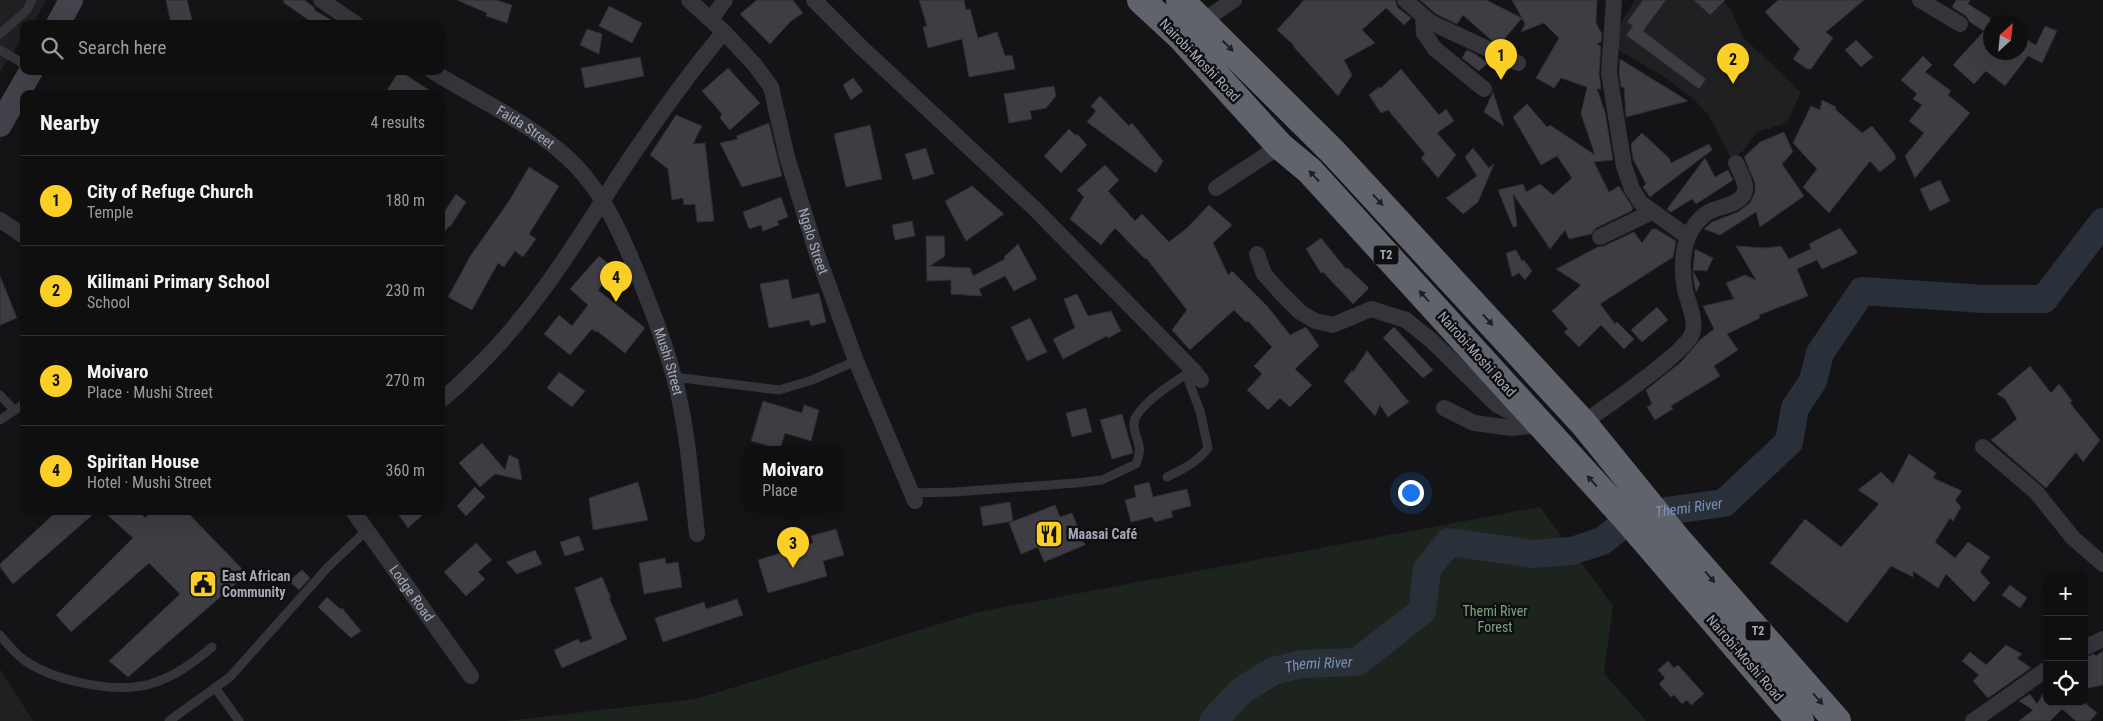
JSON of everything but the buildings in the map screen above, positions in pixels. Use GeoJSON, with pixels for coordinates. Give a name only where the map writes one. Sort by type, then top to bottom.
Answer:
{"type":"FeatureCollection","features":[{"type":"Feature","properties":{"kind":"highway","name":"Nairobi-Moshi Road"},"geometry":{"type":"LineString","coordinates":[[1141,0],[1181,37],[1280,146],[1310,171],[1538,421],[1635,509],[1667,547],[1800,721]]}},
{"type":"Feature","properties":{"kind":"highway","name":"Nairobi-Moshi Road"},"geometry":{"type":"LineString","coordinates":[[1180,0],[1333,152],[1583,423],[1635,509]]}},
{"type":"Feature","properties":{"kind":"highway","name":"Nairobi-Moshi Road"},"geometry":{"type":"LineString","coordinates":[[1667,547],[1837,721]]}},
{"type":"Feature","properties":{"kind":"street"},"geometry":{"type":"LineString","coordinates":[[60,20],[71,0]]}},
{"type":"Feature","properties":{"kind":"street"},"geometry":{"type":"LineString","coordinates":[[321,0],[350,20]]}},
{"type":"Feature","properties":{"kind":"street","name":"Ngalo Street"},"geometry":{"type":"LineString","coordinates":[[689,0],[711,19],[754,64],[770,87],[787,157],[816,251],[856,361],[914,497]]}},
{"type":"Feature","properties":{"kind":"street"},"geometry":{"type":"LineString","coordinates":[[711,19],[725,0]]}},
{"type":"Feature","properties":{"kind":"street"},"geometry":{"type":"LineString","coordinates":[[814,0],[860,46],[1034,209],[1193,375]]}},
{"type":"Feature","properties":{"kind":"street"},"geometry":{"type":"LineString","coordinates":[[1203,21],[1234,0]]}},
{"type":"Feature","properties":{"kind":"street"},"geometry":{"type":"LineString","coordinates":[[1405,0],[1430,22],[1518,63]]}},
{"type":"Feature","properties":{"kind":"street"},"geometry":{"type":"LineString","coordinates":[[1614,0],[1609,72],[1624,166],[1632,189],[1641,203],[1688,237]]}},
{"type":"Feature","properties":{"kind":"street"},"geometry":{"type":"LineString","coordinates":[[1920,0],[1960,24]]}},
{"type":"Feature","properties":{"kind":"street"},"geometry":{"type":"LineString","coordinates":[[1423,16],[1424,32],[1435,49],[1484,89]]}},
{"type":"Feature","properties":{"kind":"street"},"geometry":{"type":"LineString","coordinates":[[445,396],[489,355],[526,312],[567,256],[694,67],[724,32]]}},
{"type":"Feature","properties":{"kind":"street"},"geometry":{"type":"LineString","coordinates":[[20,90],[29,75]]}},
{"type":"Feature","properties":{"kind":"street","name":"Faida Street"},"geometry":{"type":"LineString","coordinates":[[439,75],[553,144],[587,178],[603,201]]}},
{"type":"Feature","properties":{"kind":"street"},"geometry":{"type":"LineString","coordinates":[[0,125],[20,90]]}},
{"type":"Feature","properties":{"kind":"street"},"geometry":{"type":"LineString","coordinates":[[1216,188],[1280,146]]}},
{"type":"Feature","properties":{"kind":"street"},"geometry":{"type":"LineString","coordinates":[[1583,423],[1678,350],[1692,334],[1693,321],[1685,288],[1682,262],[1688,237],[1697,222],[1707,213],[1740,199],[1745,191],[1745,185],[1736,163]]}},
{"type":"Feature","properties":{"kind":"street","name":"Mushi Street"},"geometry":{"type":"LineString","coordinates":[[603,201],[627,248],[656,322],[674,377],[688,451],[697,534]]}},
{"type":"Feature","properties":{"kind":"street"},"geometry":{"type":"LineString","coordinates":[[1600,237],[1652,212]]}},
{"type":"Feature","properties":{"kind":"street"},"geometry":{"type":"LineString","coordinates":[[0,220],[20,233]]}},
{"type":"Feature","properties":{"kind":"street"},"geometry":{"type":"LineString","coordinates":[[1257,254],[1264,274],[1300,312],[1315,321],[1333,324],[1371,309],[1406,320],[1426,336],[1497,405],[1538,421]]}},
{"type":"Feature","properties":{"kind":"street"},"geometry":{"type":"LineString","coordinates":[[1444,408],[1474,423],[1512,428],[1538,421]]}},
{"type":"Feature","properties":{"kind":"street"},"geometry":{"type":"LineString","coordinates":[[1983,447],[2036,492],[2073,538],[2103,564]]}},
{"type":"Feature","properties":{"kind":"street","name":"Lodge Road"},"geometry":{"type":"LineString","coordinates":[[356,515],[471,676]]}},
{"type":"Feature","properties":{"kind":"street"},"geometry":{"type":"LineString","coordinates":[[2088,646],[2103,639]]}},
{"type":"Feature","properties":{"kind":"street"},"geometry":{"type":"LineString","coordinates":[[1974,721],[2043,672]]}},
{"type":"Feature","properties":{"kind":"lane"},"geometry":{"type":"LineString","coordinates":[[0,34],[27,10],[32,0]]}},
{"type":"Feature","properties":{"kind":"lane"},"geometry":{"type":"LineString","coordinates":[[0,50],[20,62]]}},
{"type":"Feature","properties":{"kind":"lane"},"geometry":{"type":"LineString","coordinates":[[674,377],[779,390],[812,380],[856,361]]}},
{"type":"Feature","properties":{"kind":"lane"},"geometry":{"type":"LineString","coordinates":[[914,497],[1102,480],[1136,464],[1140,450],[1134,423],[1137,415],[1145,405],[1193,375],[1208,448],[1203,455],[1192,463],[1167,477]]}},
{"type":"Feature","properties":{"kind":"lane"},"geometry":{"type":"LineString","coordinates":[[0,395],[14,410]]}},
{"type":"Feature","properties":{"kind":"lane"},"geometry":{"type":"LineString","coordinates":[[0,420],[20,406]]}},
{"type":"Feature","properties":{"kind":"lane"},"geometry":{"type":"LineString","coordinates":[[170,721],[230,677],[328,567],[368,529]]}},
{"type":"Feature","properties":{"kind":"lane"},"geometry":{"type":"LineString","coordinates":[[0,635],[10,648],[26,661],[50,673],[73,680],[125,688],[148,684],[168,677],[185,668],[212,647]]}},
{"type":"Feature","properties":{"kind":"lane"},"geometry":{"type":"LineString","coordinates":[[216,689],[239,721]]}},
{"type":"Feature","properties":{"kind":"shaded area"},"geometry":{"type":"Polygon","coordinates":[[[0,0],[47,0],[34,20],[20,20],[20,42],[0,72],[0,0]]]}},
{"type":"Feature","properties":{"kind":"shaded area"},"geometry":{"type":"Polygon","coordinates":[[[1635,0],[1722,0],[1732,11],[1743,37],[1801,92],[1787,123],[1757,132],[1743,151],[1731,158],[1709,116],[1693,98],[1661,75],[1617,49],[1618,27],[1635,0]]]}},
{"type":"Feature","properties":{"kind":"shaded area"},"geometry":{"type":"Polygon","coordinates":[[[0,669],[33,721],[0,721],[0,669]]]}},
{"type":"Feature","properties":{"kind":"green space","name":"Themi River Forest"},"geometry":{"type":"Polygon","coordinates":[[[1540,507],[1613,606],[1604,673],[1646,721],[506,721],[696,699],[978,612],[1540,507]]]}},
{"type":"Feature","properties":{"kind":"waterway","name":"Themi River"},"geometry":{"type":"LineString","coordinates":[[1213,721],[1241,691],[1273,671],[1302,664],[1357,662],[1422,611],[1427,569],[1449,542],[1534,554],[1572,551],[1602,541],[1636,515],[1724,503],[1789,442],[1795,408],[1813,381],[1820,353],[1862,291],[1984,299],[2044,299],[2103,222]]}},
{"type":"Feature","properties":{"kind":"place","name":"City of Refuge Church"},"geometry":{"type":"Point","coordinates":[1501,80]}},
{"type":"Feature","properties":{"kind":"place","name":"Kilimani Primary School"},"geometry":{"type":"Point","coordinates":[1733,84]}},
{"type":"Feature","properties":{"kind":"place","name":"Spiritan House"},"geometry":{"type":"Point","coordinates":[616,302]}},
{"type":"Feature","properties":{"kind":"place","name":"Maasai Café"},"geometry":{"type":"Point","coordinates":[1049,534]}},
{"type":"Feature","properties":{"kind":"place","name":"Moivaro"},"geometry":{"type":"Point","coordinates":[793,568]}},
{"type":"Feature","properties":{"kind":"place","name":"East African Community"},"geometry":{"type":"Point","coordinates":[203,584]}}]}
